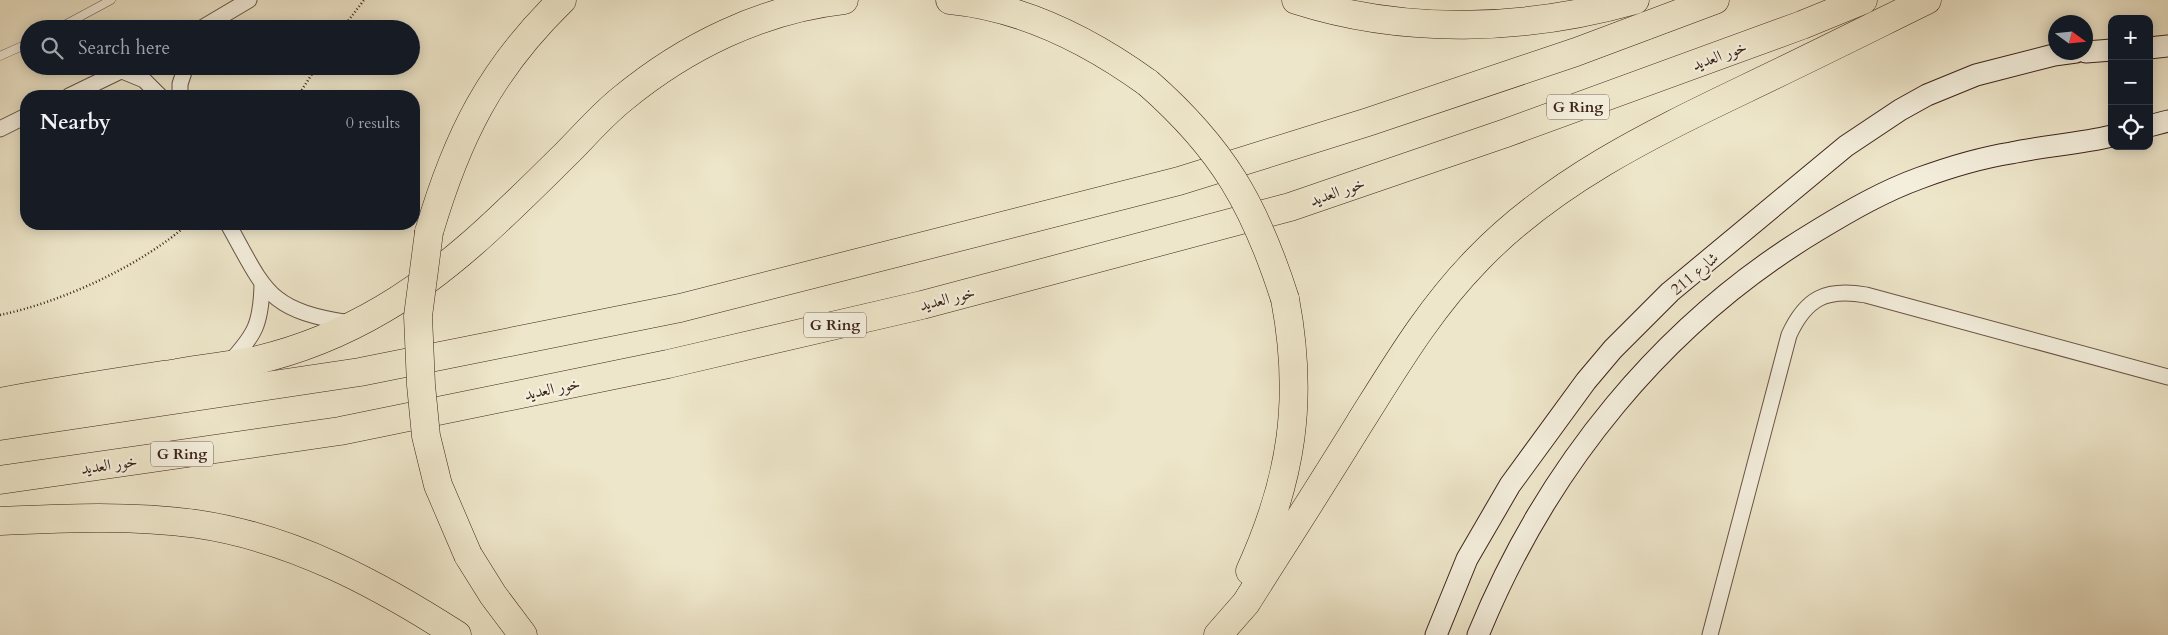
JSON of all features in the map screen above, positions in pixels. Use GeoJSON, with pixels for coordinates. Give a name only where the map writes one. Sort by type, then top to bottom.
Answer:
{"type":"FeatureCollection","features":[{"type":"Feature","properties":{"kind":"highway"},"geometry":{"type":"LineString","coordinates":[[523,635],[493,595],[468,555],[438,485],[426,436],[421,385],[418,316],[429,232],[454,157],[472,117],[500,70],[537,24],[562,0]]}},
{"type":"Feature","properties":{"kind":"highway"},"geometry":{"type":"LineString","coordinates":[[0,402],[252,361],[282,353],[354,324],[404,296],[449,264],[508,210],[620,100],[658,70],[700,45],[745,26],[786,11],[844,0]]}},
{"type":"Feature","properties":{"kind":"highway"},"geometry":{"type":"LineString","coordinates":[[950,0],[1004,10],[1042,23],[1077,38],[1115,59],[1148,83],[1196,128],[1219,156],[1242,192],[1272,258],[1285,299],[1294,368],[1295,404],[1289,450],[1277,501],[1263,541],[1245,581],[1213,635]]}},
{"type":"Feature","properties":{"kind":"highway"},"geometry":{"type":"LineString","coordinates":[[1296,0],[1347,13],[1397,21],[1443,25],[1505,24],[1547,19],[1594,12],[1635,0]]}},
{"type":"Feature","properties":{"kind":"highway"},"geometry":{"type":"LineString","coordinates":[[0,426],[360,372],[680,308],[1179,181],[1368,122],[1576,52],[1715,0]]}},
{"type":"Feature","properties":{"kind":"highway","name":"خور العديد"},"geometry":{"type":"LineString","coordinates":[[0,480],[340,431],[668,364],[922,305],[1290,207],[1506,133],[1802,25],[1863,0]]}},
{"type":"Feature","properties":{"kind":"highway"},"geometry":{"type":"LineString","coordinates":[[1218,635],[1246,603],[1410,343],[1440,301],[1477,259],[1512,227],[1561,189],[1617,154],[1686,118],[1927,0]]}},
{"type":"Feature","properties":{"kind":"highway"},"geometry":{"type":"LineString","coordinates":[[0,521],[85,517],[146,519],[198,524],[243,533],[336,566],[389,592],[457,635]]}},
{"type":"Feature","properties":{"kind":"main road"},"geometry":{"type":"LineString","coordinates":[[2153,48],[2168,46]]}},
{"type":"Feature","properties":{"kind":"main road"},"geometry":{"type":"LineString","coordinates":[[2093,51],[2108,50]]}},
{"type":"Feature","properties":{"kind":"main road","name":"شارع 211"},"geometry":{"type":"LineString","coordinates":[[1436,635],[1467,559],[1510,485],[1586,381],[1613,348],[1670,292],[1846,146],[1900,110],[1944,88],[1976,75],[2048,57]]}},
{"type":"Feature","properties":{"kind":"main road"},"geometry":{"type":"LineString","coordinates":[[2153,125],[2168,121]]}},
{"type":"Feature","properties":{"kind":"main road"},"geometry":{"type":"LineString","coordinates":[[1478,635],[1506,570],[1525,536],[1561,477],[1589,437],[1640,376],[1667,348],[1756,270],[1844,214],[1869,200],[1920,178],[1989,157],[2108,137]]}},
{"type":"Feature","properties":{"kind":"street"},"geometry":{"type":"LineString","coordinates":[[217,20],[249,0]]}},
{"type":"Feature","properties":{"kind":"street"},"geometry":{"type":"LineString","coordinates":[[82,90],[114,75]]}},
{"type":"Feature","properties":{"kind":"street"},"geometry":{"type":"LineString","coordinates":[[136,75],[154,90]]}},
{"type":"Feature","properties":{"kind":"street"},"geometry":{"type":"LineString","coordinates":[[180,90],[183,75]]}},
{"type":"Feature","properties":{"kind":"street"},"geometry":{"type":"LineString","coordinates":[[0,129],[20,119]]}},
{"type":"Feature","properties":{"kind":"street"},"geometry":{"type":"LineString","coordinates":[[231,230],[262,285],[277,300],[290,308],[319,318],[354,324]]}},
{"type":"Feature","properties":{"kind":"street"},"geometry":{"type":"LineString","coordinates":[[229,364],[254,334],[259,320],[262,285]]}},
{"type":"Feature","properties":{"kind":"street"},"geometry":{"type":"LineString","coordinates":[[1710,635],[1789,335],[1796,320],[1806,307],[1824,295],[1844,291],[1866,295],[2168,377]]}},
{"type":"Feature","properties":{"kind":"lane"},"geometry":{"type":"LineString","coordinates":[[74,20],[111,0]]}},
{"type":"Feature","properties":{"kind":"lane"},"geometry":{"type":"LineString","coordinates":[[0,56],[20,47]]}},
{"type":"Feature","properties":{"kind":"path"},"geometry":{"type":"LineString","coordinates":[[349,20],[364,0]]}},
{"type":"Feature","properties":{"kind":"path"},"geometry":{"type":"LineString","coordinates":[[302,90],[311,75]]}},
{"type":"Feature","properties":{"kind":"path"},"geometry":{"type":"LineString","coordinates":[[0,315],[48,302],[89,284],[134,262],[181,230]]}}]}
